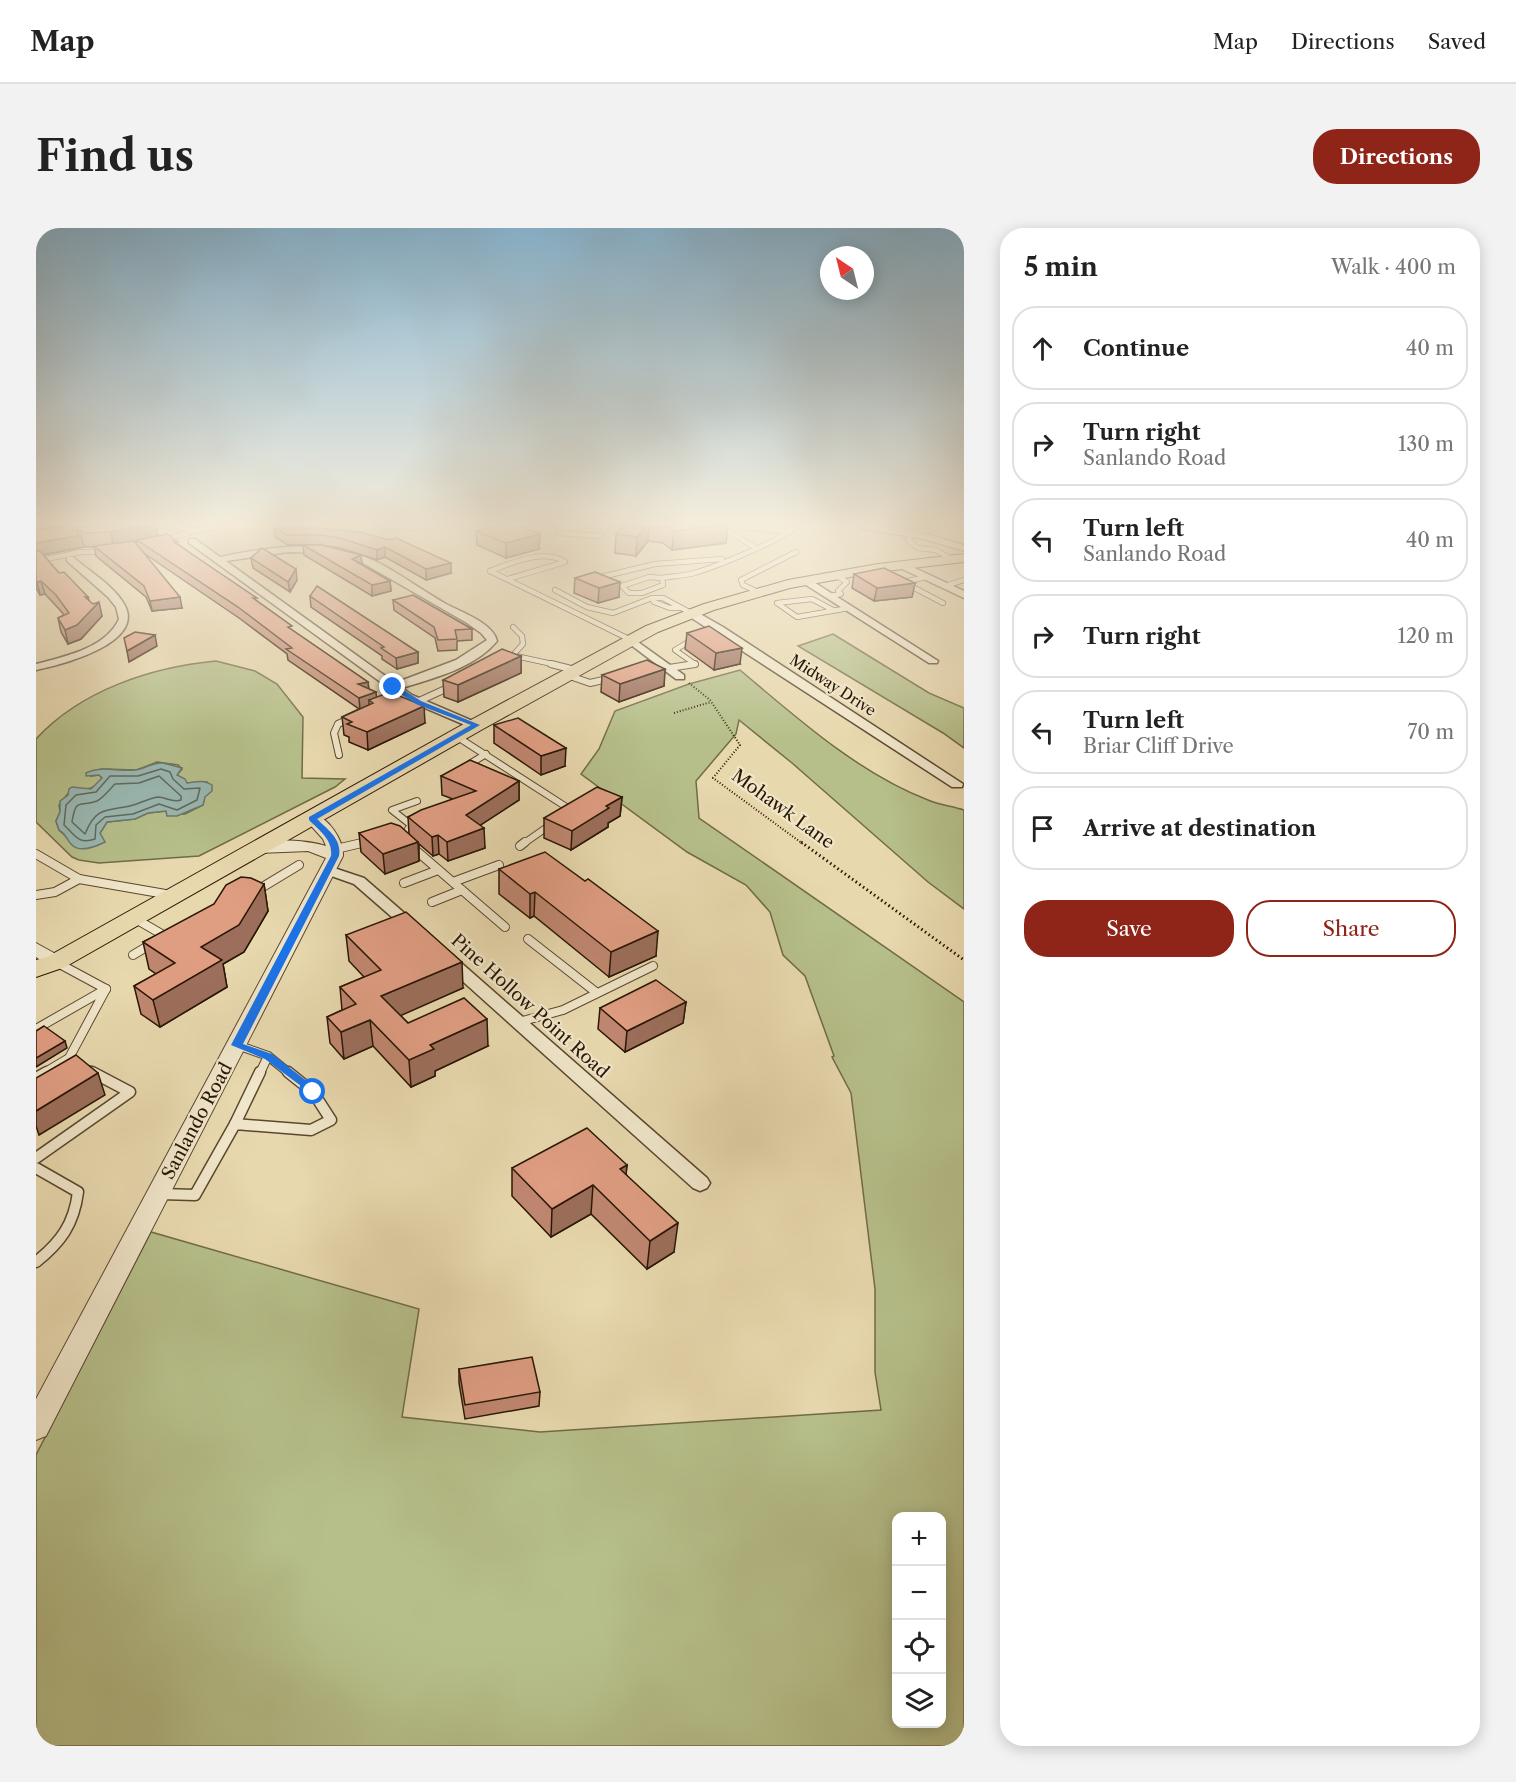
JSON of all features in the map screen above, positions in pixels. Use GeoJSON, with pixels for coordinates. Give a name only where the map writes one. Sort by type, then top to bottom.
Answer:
{"type":"FeatureCollection","features":[{"type":"Feature","properties":{"kind":"main road"},"geometry":{"type":"LineString","coordinates":[[36,978],[43,960],[134,918],[631,640],[685,611],[739,597]]}},
{"type":"Feature","properties":{"kind":"street"},"geometry":{"type":"LineString","coordinates":[[36,667],[73,657],[95,647],[122,627],[124,618],[119,604],[111,597]]}},
{"type":"Feature","properties":{"kind":"street"},"geometry":{"type":"LineString","coordinates":[[269,597],[412,700],[477,725]]}},
{"type":"Feature","properties":{"kind":"street"},"geometry":{"type":"LineString","coordinates":[[393,687],[430,676],[482,651],[492,641],[491,636],[427,597]]}},
{"type":"Feature","properties":{"kind":"street"},"geometry":{"type":"LineString","coordinates":[[831,597],[933,661]]}},
{"type":"Feature","properties":{"kind":"street","name":"Midway Drive"},"geometry":{"type":"LineString","coordinates":[[685,611],[719,628],[957,784]]}},
{"type":"Feature","properties":{"kind":"street"},"geometry":{"type":"LineString","coordinates":[[631,640],[653,662],[669,668],[680,677]]}},
{"type":"Feature","properties":{"kind":"street"},"geometry":{"type":"LineString","coordinates":[[312,818],[333,839],[333,858]]}},
{"type":"Feature","properties":{"kind":"street"},"geometry":{"type":"LineString","coordinates":[[259,848],[308,845],[325,849],[333,858]]}},
{"type":"Feature","properties":{"kind":"street","name":"Pine Hollow Point Road"},"geometry":{"type":"LineString","coordinates":[[333,858],[700,1183]]}},
{"type":"Feature","properties":{"kind":"street","name":"Sanlando Road"},"geometry":{"type":"LineString","coordinates":[[36,1427],[333,858]]}},
{"type":"Feature","properties":{"kind":"lane"},"geometry":{"type":"LineString","coordinates":[[544,597],[631,640]]}},
{"type":"Feature","properties":{"kind":"lane"},"geometry":{"type":"LineString","coordinates":[[568,597],[587,607],[613,613],[652,598]]}},
{"type":"Feature","properties":{"kind":"lane"},"geometry":{"type":"LineString","coordinates":[[642,597],[663,598],[677,604],[685,611]]}},
{"type":"Feature","properties":{"kind":"lane"},"geometry":{"type":"LineString","coordinates":[[931,597],[943,603]]}},
{"type":"Feature","properties":{"kind":"lane"},"geometry":{"type":"LineString","coordinates":[[833,610],[812,599],[777,603],[796,617],[849,608]]}},
{"type":"Feature","properties":{"kind":"lane"},"geometry":{"type":"LineString","coordinates":[[503,659],[514,654],[523,644],[522,636],[513,627]]}},
{"type":"Feature","properties":{"kind":"lane"},"geometry":{"type":"LineString","coordinates":[[669,668],[695,664],[675,650],[677,646],[695,638]]}},
{"type":"Feature","properties":{"kind":"lane"},"geometry":{"type":"LineString","coordinates":[[514,654],[571,673],[590,683],[619,675]]}},
{"type":"Feature","properties":{"kind":"lane"},"geometry":{"type":"LineString","coordinates":[[397,701],[430,698],[462,681]]}},
{"type":"Feature","properties":{"kind":"lane"},"geometry":{"type":"LineString","coordinates":[[339,755],[334,733],[338,724],[355,716]]}},
{"type":"Feature","properties":{"kind":"lane"},"geometry":{"type":"LineString","coordinates":[[456,736],[571,810],[520,846]]}},
{"type":"Feature","properties":{"kind":"lane"},"geometry":{"type":"LineString","coordinates":[[459,770],[486,754]]}},
{"type":"Feature","properties":{"kind":"lane"},"geometry":{"type":"LineString","coordinates":[[411,825],[392,810],[417,801]]}},
{"type":"Feature","properties":{"kind":"lane"},"geometry":{"type":"LineString","coordinates":[[402,838],[411,825],[421,822]]}},
{"type":"Feature","properties":{"kind":"lane"},"geometry":{"type":"LineString","coordinates":[[333,858],[382,836]]}},
{"type":"Feature","properties":{"kind":"lane"},"geometry":{"type":"LineString","coordinates":[[392,837],[402,838],[505,927]]}},
{"type":"Feature","properties":{"kind":"lane"},"geometry":{"type":"LineString","coordinates":[[36,854],[79,879],[174,896]]}},
{"type":"Feature","properties":{"kind":"lane"},"geometry":{"type":"LineString","coordinates":[[245,895],[299,865]]}},
{"type":"Feature","properties":{"kind":"lane"},"geometry":{"type":"LineString","coordinates":[[453,882],[499,865]]}},
{"type":"Feature","properties":{"kind":"lane"},"geometry":{"type":"LineString","coordinates":[[404,883],[438,870]]}},
{"type":"Feature","properties":{"kind":"lane"},"geometry":{"type":"LineString","coordinates":[[36,895],[55,892],[79,879]]}},
{"type":"Feature","properties":{"kind":"lane"},"geometry":{"type":"LineString","coordinates":[[432,902],[462,890]]}},
{"type":"Feature","properties":{"kind":"lane"},"geometry":{"type":"LineString","coordinates":[[134,918],[165,936]]}},
{"type":"Feature","properties":{"kind":"lane"},"geometry":{"type":"LineString","coordinates":[[133,955],[175,930]]}},
{"type":"Feature","properties":{"kind":"lane"},"geometry":{"type":"LineString","coordinates":[[528,939],[597,993]]}},
{"type":"Feature","properties":{"kind":"lane"},"geometry":{"type":"LineString","coordinates":[[43,960],[106,989]]}},
{"type":"Feature","properties":{"kind":"lane"},"geometry":{"type":"LineString","coordinates":[[519,1022],[562,1010],[653,966]]}},
{"type":"Feature","properties":{"kind":"lane"},"geometry":{"type":"LineString","coordinates":[[36,1029],[106,989]]}},
{"type":"Feature","properties":{"kind":"lane"},"geometry":{"type":"LineString","coordinates":[[36,1078],[69,1058],[106,989]]}},
{"type":"Feature","properties":{"kind":"lane"},"geometry":{"type":"LineString","coordinates":[[235,1124],[311,1130],[332,1120],[313,1092],[268,1056],[237,1045]]}},
{"type":"Feature","properties":{"kind":"lane"},"geometry":{"type":"LineString","coordinates":[[159,1194],[195,1195],[235,1124],[268,1056]]}},
{"type":"Feature","properties":{"kind":"lane"},"geometry":{"type":"LineString","coordinates":[[36,1158],[130,1092],[69,1058]]}},
{"type":"Feature","properties":{"kind":"lane"},"geometry":{"type":"LineString","coordinates":[[36,1168],[78,1192],[77,1209],[71,1228],[57,1245],[36,1262]]}},
{"type":"Feature","properties":{"kind":"path","name":"Mohawk Lane"},"geometry":{"type":"LineString","coordinates":[[680,677],[711,702],[740,746],[713,778],[964,960]]}},
{"type":"Feature","properties":{"kind":"path"},"geometry":{"type":"LineString","coordinates":[[674,714],[711,702]]}},
{"type":"Feature","properties":{"kind":"green space"},"geometry":{"type":"Polygon","coordinates":[[[833,634],[929,693],[964,708],[964,748],[798,646],[833,634]]]}},
{"type":"Feature","properties":{"kind":"green space"},"geometry":{"type":"Polygon","coordinates":[[[216,661],[255,671],[277,684],[303,717],[302,778],[345,779],[335,787],[199,856],[99,863],[72,857],[36,822],[36,739],[74,707],[96,694],[143,675],[216,661]],[[157,762],[137,770],[101,769],[92,776],[99,775],[102,778],[95,786],[70,791],[59,805],[60,812],[56,821],[59,830],[69,839],[100,833],[107,822],[135,819],[148,813],[166,811],[167,815],[185,814],[203,805],[207,782],[187,783],[177,775],[182,769],[178,765],[157,762]]]}},
{"type":"Feature","properties":{"kind":"green space"},"geometry":{"type":"Polygon","coordinates":[[[740,670],[829,743],[877,775],[928,800],[964,810],[964,909],[928,882],[792,763],[739,720],[736,734],[696,781],[699,818],[964,1002],[964,1746],[36,1746],[36,1455],[151,1232],[419,1309],[402,1417],[540,1432],[881,1410],[875,1372],[875,1289],[851,1093],[832,1057],[834,1056],[805,976],[783,955],[770,912],[746,885],[687,852],[581,774],[599,749],[615,711],[689,684],[740,670]]]}},
{"type":"Feature","properties":{"kind":"water"},"geometry":{"type":"Polygon","coordinates":[[[163,763],[182,768],[177,775],[185,779],[187,783],[203,781],[212,785],[212,791],[205,797],[203,805],[177,816],[167,816],[166,811],[148,813],[135,819],[107,822],[100,833],[105,842],[88,848],[75,847],[59,830],[56,821],[60,812],[60,801],[68,795],[69,789],[72,787],[91,789],[102,778],[99,775],[86,776],[86,773],[104,769],[135,770],[163,763]]]}},
{"type":"Feature","properties":{"kind":"building"},"geometry":{"type":"Polygon","coordinates":[[[57,597],[88,597],[85,597],[93,604],[99,602],[77,625],[65,630],[58,618],[69,613],[57,597]]]}},
{"type":"Feature","properties":{"kind":"building"},"geometry":{"type":"Polygon","coordinates":[[[148,597],[180,597],[150,601],[148,597]]]}},
{"type":"Feature","properties":{"kind":"building"},"geometry":{"type":"Polygon","coordinates":[[[223,597],[255,597],[257,598],[253,598],[292,626],[288,627],[368,682],[358,684],[376,692],[359,698],[286,649],[292,648],[223,597]]]}},
{"type":"Feature","properties":{"kind":"building"},"geometry":{"type":"Polygon","coordinates":[[[311,597],[334,597],[418,652],[396,658],[381,648],[384,647],[311,597]]]}},
{"type":"Feature","properties":{"kind":"building"},"geometry":{"type":"Polygon","coordinates":[[[416,597],[472,629],[455,630],[457,639],[438,640],[434,627],[393,600],[416,597]]]}},
{"type":"Feature","properties":{"kind":"building"},"geometry":{"type":"Polygon","coordinates":[[[709,626],[742,648],[716,653],[687,633],[709,626]]]}},
{"type":"Feature","properties":{"kind":"building"},"geometry":{"type":"Polygon","coordinates":[[[135,632],[155,635],[127,651],[124,638],[135,632]]]}},
{"type":"Feature","properties":{"kind":"building"},"geometry":{"type":"Polygon","coordinates":[[[502,649],[521,656],[458,685],[443,680],[502,649]]]}},
{"type":"Feature","properties":{"kind":"building"},"geometry":{"type":"Polygon","coordinates":[[[647,660],[665,669],[620,684],[602,675],[647,660]]]}},
{"type":"Feature","properties":{"kind":"building"},"geometry":{"type":"Polygon","coordinates":[[[390,692],[424,706],[367,732],[347,724],[352,722],[342,717],[373,703],[369,700],[390,692]]]}},
{"type":"Feature","properties":{"kind":"building"},"geometry":{"type":"Polygon","coordinates":[[[518,718],[566,748],[541,756],[494,725],[518,718]]]}},
{"type":"Feature","properties":{"kind":"building"},"geometry":{"type":"Polygon","coordinates":[[[470,760],[519,781],[466,815],[484,828],[447,842],[438,835],[432,837],[408,817],[421,810],[476,791],[441,776],[470,760]]]}},
{"type":"Feature","properties":{"kind":"building"},"geometry":{"type":"Polygon","coordinates":[[[597,787],[622,797],[572,831],[544,818],[597,787]]]}},
{"type":"Feature","properties":{"kind":"building"},"geometry":{"type":"Polygon","coordinates":[[[391,823],[400,826],[418,842],[383,854],[359,833],[391,823]]]}},
{"type":"Feature","properties":{"kind":"building"},"geometry":{"type":"Polygon","coordinates":[[[545,852],[585,881],[588,879],[658,931],[611,952],[535,892],[530,894],[499,869],[545,852]]]}},
{"type":"Feature","properties":{"kind":"building"},"geometry":{"type":"Polygon","coordinates":[[[241,877],[251,878],[264,884],[239,925],[201,947],[222,960],[153,1000],[134,986],[175,963],[143,942],[214,904],[226,885],[241,877]]]}},
{"type":"Feature","properties":{"kind":"building"},"geometry":{"type":"Polygon","coordinates":[[[406,912],[462,962],[381,996],[408,1023],[464,998],[487,1019],[430,1045],[434,1049],[409,1060],[370,1020],[341,1032],[327,1017],[356,1004],[340,987],[381,970],[346,935],[406,912]]]}},
{"type":"Feature","properties":{"kind":"building"},"geometry":{"type":"Polygon","coordinates":[[[656,980],[686,1002],[627,1031],[600,1008],[656,980]]]}},
{"type":"Feature","properties":{"kind":"building"},"geometry":{"type":"Polygon","coordinates":[[[44,1026],[65,1041],[36,1058],[36,1031],[44,1026]]]}},
{"type":"Feature","properties":{"kind":"building"},"geometry":{"type":"Polygon","coordinates":[[[76,1055],[98,1073],[36,1111],[36,1078],[76,1055]]]}},
{"type":"Feature","properties":{"kind":"building"},"geometry":{"type":"Polygon","coordinates":[[[587,1128],[627,1165],[620,1169],[678,1223],[650,1241],[593,1185],[552,1209],[512,1168],[587,1128]]]}},
{"type":"Feature","properties":{"kind":"building"},"geometry":{"type":"Polygon","coordinates":[[[532,1357],[540,1392],[465,1405],[459,1369],[532,1357]]]}},
{"type":"Feature","properties":{"kind":"route"},"geometry":{"type":"LineString","coordinates":[[313,1092],[268,1056],[237,1045],[335,856],[336,848],[333,839],[312,818],[477,725],[419,703],[393,687]]}}]}
